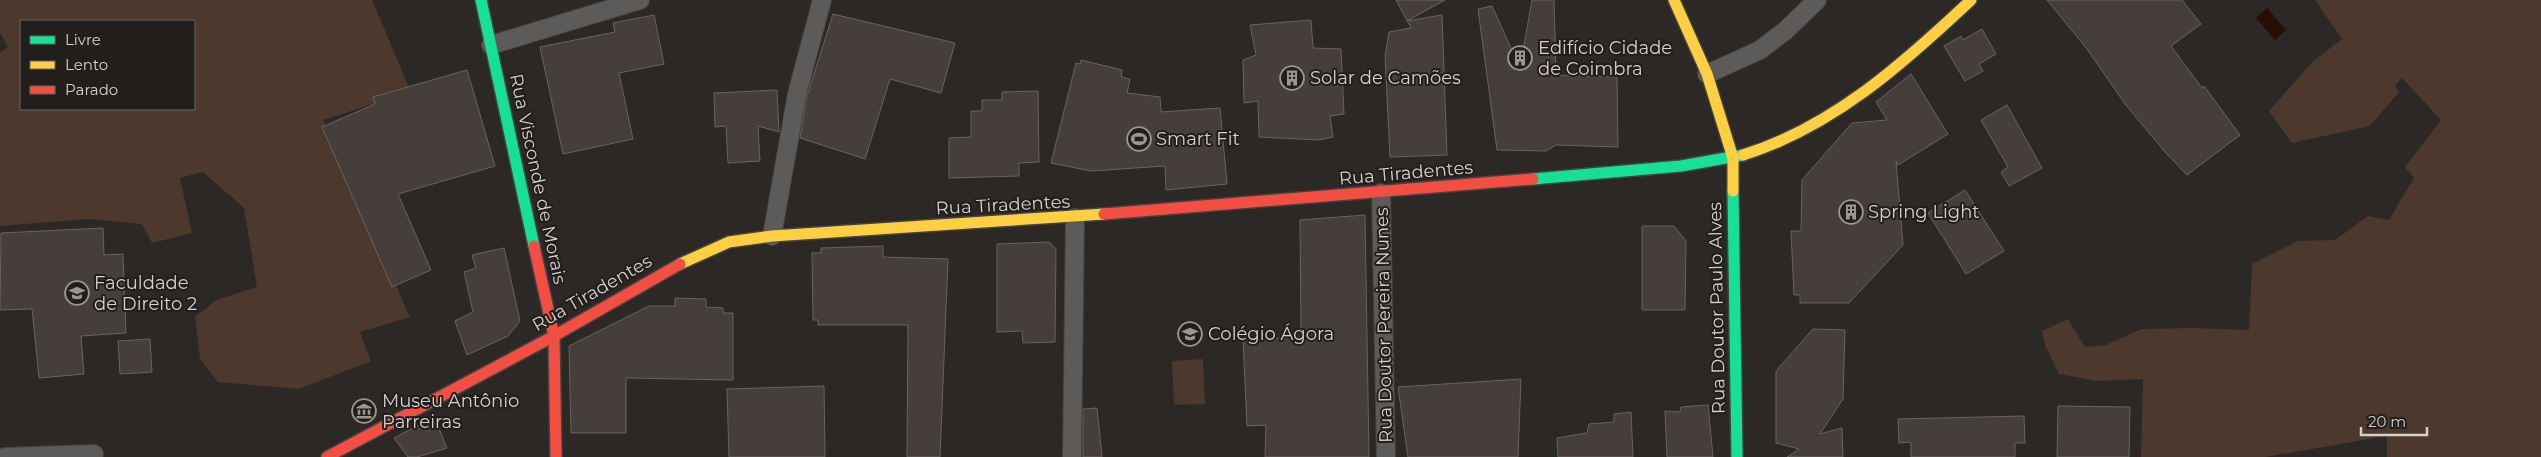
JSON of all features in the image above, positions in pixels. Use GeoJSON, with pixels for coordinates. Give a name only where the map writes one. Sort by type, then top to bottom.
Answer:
{"type":"FeatureCollection","features":[{"type":"Feature","properties":{"kind":"street","name":"Rua Visconde de Morais"},"geometry":{"type":"LineString","coordinates":[[481,0],[554,336],[556,457]]}},
{"type":"Feature","properties":{"kind":"street"},"geometry":{"type":"LineString","coordinates":[[491,45],[640,0]]}},
{"type":"Feature","properties":{"kind":"street"},"geometry":{"type":"LineString","coordinates":[[772,236],[797,94],[822,0]]}},
{"type":"Feature","properties":{"kind":"street","name":"Rua Doutor Paulo Alves"},"geometry":{"type":"LineString","coordinates":[[1674,0],[1706,74],[1732,158],[1737,457]]}},
{"type":"Feature","properties":{"kind":"street"},"geometry":{"type":"LineString","coordinates":[[1706,74],[1760,50],[1785,31],[1817,0]]}},
{"type":"Feature","properties":{"kind":"street","name":"Rua Tiradentes"},"geometry":{"type":"LineString","coordinates":[[327,457],[554,336],[690,257],[728,242],[772,236],[1075,218],[1381,193],[1667,168],[1732,158],[1780,141],[1838,110],[1883,78],[1971,0]]}},
{"type":"Feature","properties":{"kind":"street","name":"Rua Doutor Pereira Nunes"},"geometry":{"type":"LineString","coordinates":[[1381,193],[1386,457]]}},
{"type":"Feature","properties":{"kind":"street"},"geometry":{"type":"LineString","coordinates":[[1072,457],[1075,218]]}},
{"type":"Feature","properties":{"kind":"street"},"geometry":{"type":"LineString","coordinates":[[5,457],[94,454]]}},
{"type":"Feature","properties":{"kind":"shaded area"},"geometry":{"type":"Polygon","coordinates":[[[0,0],[372,0],[411,92],[323,120],[410,317],[360,332],[371,361],[299,389],[218,382],[200,359],[195,317],[216,300],[257,287],[244,208],[203,172],[180,178],[192,233],[152,243],[142,224],[88,219],[0,226],[0,53],[8,47],[0,33],[0,0]]]}},
{"type":"Feature","properties":{"kind":"shaded area"},"geometry":{"type":"Polygon","coordinates":[[[2315,0],[2541,0],[2541,457],[2387,457],[2387,436],[2265,457],[2141,457],[2143,379],[2096,381],[2059,374],[2045,345],[2042,331],[2068,319],[2085,347],[2106,345],[2141,329],[2249,330],[2252,264],[2298,241],[2335,240],[2368,216],[2389,220],[2414,178],[2405,167],[2441,120],[2402,78],[2395,85],[2399,92],[2370,126],[2292,143],[2269,111],[2312,62],[2342,39],[2315,0]]]}},
{"type":"Feature","properties":{"kind":"shaded area"},"geometry":{"type":"Polygon","coordinates":[[[2267,8],[2286,30],[2275,40],[2256,18],[2267,8]]]}},
{"type":"Feature","properties":{"kind":"shaded area"},"geometry":{"type":"Polygon","coordinates":[[[1203,359],[1205,404],[1174,405],[1172,361],[1203,359]]]}},
{"type":"Feature","properties":{"kind":"building"},"geometry":{"type":"Polygon","coordinates":[[[1396,0],[1445,0],[1407,21],[1396,0]]]}},
{"type":"Feature","properties":{"kind":"building","name":"Edifício Cidade de Coimbra"},"geometry":{"type":"Polygon","coordinates":[[[1532,0],[1554,0],[1556,75],[1617,77],[1618,147],[1556,145],[1546,151],[1497,150],[1478,9],[1492,6],[1520,68],[1532,0]]]}},
{"type":"Feature","properties":{"kind":"building"},"geometry":{"type":"Polygon","coordinates":[[[2047,0],[2182,0],[2201,24],[2171,46],[2202,88],[2204,86],[2240,135],[2187,175],[2125,104],[2087,49],[2047,0]]]}},
{"type":"Feature","properties":{"kind":"building"},"geometry":{"type":"Polygon","coordinates":[[[833,14],[955,43],[941,93],[890,79],[865,159],[800,138],[807,96],[833,14]]]}},
{"type":"Feature","properties":{"kind":"building"},"geometry":{"type":"Polygon","coordinates":[[[654,15],[664,64],[619,73],[633,139],[563,154],[540,47],[615,32],[613,23],[654,15]]]}},
{"type":"Feature","properties":{"kind":"building"},"geometry":{"type":"Polygon","coordinates":[[[1442,15],[1447,155],[1390,157],[1385,56],[1389,32],[1411,28],[1407,21],[1442,15]]]}},
{"type":"Feature","properties":{"kind":"building","name":"Solar de Camões"},"geometry":{"type":"Polygon","coordinates":[[[1311,20],[1313,48],[1341,49],[1344,114],[1330,116],[1333,137],[1319,140],[1259,137],[1258,101],[1244,103],[1243,60],[1256,55],[1250,25],[1311,20]]]}},
{"type":"Feature","properties":{"kind":"building"},"geometry":{"type":"Polygon","coordinates":[[[1982,29],[1996,54],[1979,64],[1983,71],[1965,81],[1944,46],[1961,36],[1963,40],[1982,29]]]}},
{"type":"Feature","properties":{"kind":"building"},"geometry":{"type":"Polygon","coordinates":[[[1081,60],[1122,70],[1121,77],[1130,79],[1127,93],[1160,97],[1161,112],[1220,108],[1227,184],[1166,190],[1165,166],[1091,171],[1051,163],[1076,63],[1080,64],[1081,60]]]}},
{"type":"Feature","properties":{"kind":"building"},"geometry":{"type":"Polygon","coordinates":[[[467,70],[495,166],[398,194],[431,270],[392,287],[322,127],[375,104],[373,97],[467,70]]]}},
{"type":"Feature","properties":{"kind":"building","name":"Spring Light"},"geometry":{"type":"Polygon","coordinates":[[[1911,74],[1948,134],[1898,165],[1896,161],[1903,245],[1849,303],[1800,303],[1800,295],[1794,295],[1791,231],[1801,231],[1802,180],[1852,123],[1887,120],[1876,102],[1911,74]]]}},
{"type":"Feature","properties":{"kind":"building"},"geometry":{"type":"Polygon","coordinates":[[[777,90],[779,132],[758,126],[760,161],[728,163],[726,126],[715,127],[714,93],[777,90]]]}},
{"type":"Feature","properties":{"kind":"building"},"geometry":{"type":"Polygon","coordinates":[[[1038,91],[1039,162],[1019,163],[1019,176],[949,178],[949,138],[971,137],[971,111],[982,111],[982,100],[1002,100],[1002,92],[1038,91]]]}},
{"type":"Feature","properties":{"kind":"building"},"geometry":{"type":"Polygon","coordinates":[[[2007,105],[2042,168],[2009,186],[2001,172],[2008,167],[1981,120],[2007,105]]]}},
{"type":"Feature","properties":{"kind":"building"},"geometry":{"type":"Polygon","coordinates":[[[1965,190],[2004,251],[1966,274],[1928,213],[1965,190]]]}},
{"type":"Feature","properties":{"kind":"building"},"geometry":{"type":"Polygon","coordinates":[[[1365,215],[1369,457],[1265,457],[1266,425],[1247,426],[1243,340],[1301,337],[1300,220],[1365,215]]]}},
{"type":"Feature","properties":{"kind":"building"},"geometry":{"type":"Polygon","coordinates":[[[1642,226],[1674,226],[1686,241],[1685,310],[1642,310],[1642,226]]]}},
{"type":"Feature","properties":{"kind":"building"},"geometry":{"type":"Polygon","coordinates":[[[103,228],[104,255],[123,254],[126,333],[81,336],[84,374],[39,378],[32,309],[0,310],[1,233],[103,228]]]}},
{"type":"Feature","properties":{"kind":"building"},"geometry":{"type":"Polygon","coordinates":[[[1049,242],[1056,249],[1055,342],[1023,343],[1022,331],[997,332],[997,244],[1049,242]]]}},
{"type":"Feature","properties":{"kind":"building"},"geometry":{"type":"Polygon","coordinates":[[[883,246],[883,257],[948,259],[940,457],[907,457],[908,325],[818,325],[818,320],[813,320],[812,253],[821,253],[821,248],[883,246]]]}},
{"type":"Feature","properties":{"kind":"building"},"geometry":{"type":"Polygon","coordinates":[[[504,248],[520,321],[508,336],[467,355],[455,321],[473,312],[464,272],[476,268],[472,255],[504,248]]]}},
{"type":"Feature","properties":{"kind":"building"},"geometry":{"type":"Polygon","coordinates":[[[675,298],[706,299],[706,307],[723,308],[723,313],[733,313],[733,380],[626,378],[626,433],[571,433],[569,346],[649,306],[675,306],[675,298]]]}},
{"type":"Feature","properties":{"kind":"building"},"geometry":{"type":"Polygon","coordinates":[[[1813,329],[1845,330],[1843,399],[1820,434],[1842,428],[1843,457],[1787,457],[1799,449],[1776,443],[1776,371],[1813,329]]]}},
{"type":"Feature","properties":{"kind":"building"},"geometry":{"type":"Polygon","coordinates":[[[150,339],[152,372],[120,374],[118,341],[150,339]]]}},
{"type":"Feature","properties":{"kind":"building"},"geometry":{"type":"Polygon","coordinates":[[[1521,379],[1518,457],[1408,457],[1398,387],[1521,379]]]}},
{"type":"Feature","properties":{"kind":"building"},"geometry":{"type":"Polygon","coordinates":[[[824,386],[825,457],[729,457],[727,389],[824,386]]]}},
{"type":"Feature","properties":{"kind":"building"},"geometry":{"type":"Polygon","coordinates":[[[1708,405],[1713,457],[1667,457],[1665,411],[1680,412],[1681,407],[1708,405]]]}},
{"type":"Feature","properties":{"kind":"building"},"geometry":{"type":"Polygon","coordinates":[[[2058,406],[2130,407],[2129,457],[2057,457],[2058,406]]]}},
{"type":"Feature","properties":{"kind":"building"},"geometry":{"type":"Polygon","coordinates":[[[1097,408],[1102,457],[1083,457],[1083,409],[1097,408]]]}},
{"type":"Feature","properties":{"kind":"building"},"geometry":{"type":"Polygon","coordinates":[[[1631,412],[1633,457],[1558,457],[1557,438],[1587,433],[1589,424],[1614,422],[1614,414],[1631,412]]]}},
{"type":"Feature","properties":{"kind":"building"},"geometry":{"type":"Polygon","coordinates":[[[2024,416],[2025,443],[2015,443],[2015,457],[1911,457],[1911,442],[1899,443],[1898,419],[2024,416]]]}},
{"type":"Feature","properties":{"kind":"building"},"geometry":{"type":"Polygon","coordinates":[[[434,417],[447,448],[417,457],[408,457],[394,438],[434,417]]]}},
{"type":"Feature","properties":{"kind":"traffic: fast"},"geometry":{"type":"LineString","coordinates":[[481,0],[534,246]]}},
{"type":"Feature","properties":{"kind":"traffic: fast"},"geometry":{"type":"LineString","coordinates":[[1533,179],[1681,166],[1743,155]]}},
{"type":"Feature","properties":{"kind":"traffic: fast"},"geometry":{"type":"LineString","coordinates":[[1733,191],[1737,457]]}},
{"type":"Feature","properties":{"kind":"traffic: slow"},"geometry":{"type":"LineString","coordinates":[[1674,0],[1707,74],[1733,158],[1733,191]]}},
{"type":"Feature","properties":{"kind":"traffic: slow"},"geometry":{"type":"LineString","coordinates":[[1743,155],[1776,143],[1807,128],[1866,91],[1920,47],[1971,0]]}},
{"type":"Feature","properties":{"kind":"traffic: slow"},"geometry":{"type":"LineString","coordinates":[[680,264],[729,242],[772,236],[1104,214]]}},
{"type":"Feature","properties":{"kind":"traffic: jam"},"geometry":{"type":"LineString","coordinates":[[1104,214],[1533,179]]}},
{"type":"Feature","properties":{"kind":"traffic: jam"},"geometry":{"type":"LineString","coordinates":[[534,246],[554,336],[556,457]]}},
{"type":"Feature","properties":{"kind":"traffic: jam"},"geometry":{"type":"LineString","coordinates":[[327,457],[554,336],[680,264]]}},
{"type":"Feature","properties":{"kind":"place","name":"Edifício Cidade de Coimbra"},"geometry":{"type":"Point","coordinates":[1520,58]}},
{"type":"Feature","properties":{"kind":"place","name":"Solar de Camões"},"geometry":{"type":"Point","coordinates":[1292,78]}},
{"type":"Feature","properties":{"kind":"place","name":"Smart Fit"},"geometry":{"type":"Point","coordinates":[1139,139]}},
{"type":"Feature","properties":{"kind":"place","name":"Spring Light"},"geometry":{"type":"Point","coordinates":[1851,212]}},
{"type":"Feature","properties":{"kind":"place","name":"Faculdade de Direito 2"},"geometry":{"type":"Point","coordinates":[77,293]}},
{"type":"Feature","properties":{"kind":"place","name":"Colégio Ágora"},"geometry":{"type":"Point","coordinates":[1190,334]}},
{"type":"Feature","properties":{"kind":"place","name":"Museu Antônio Parreiras"},"geometry":{"type":"Point","coordinates":[364,411]}}]}
